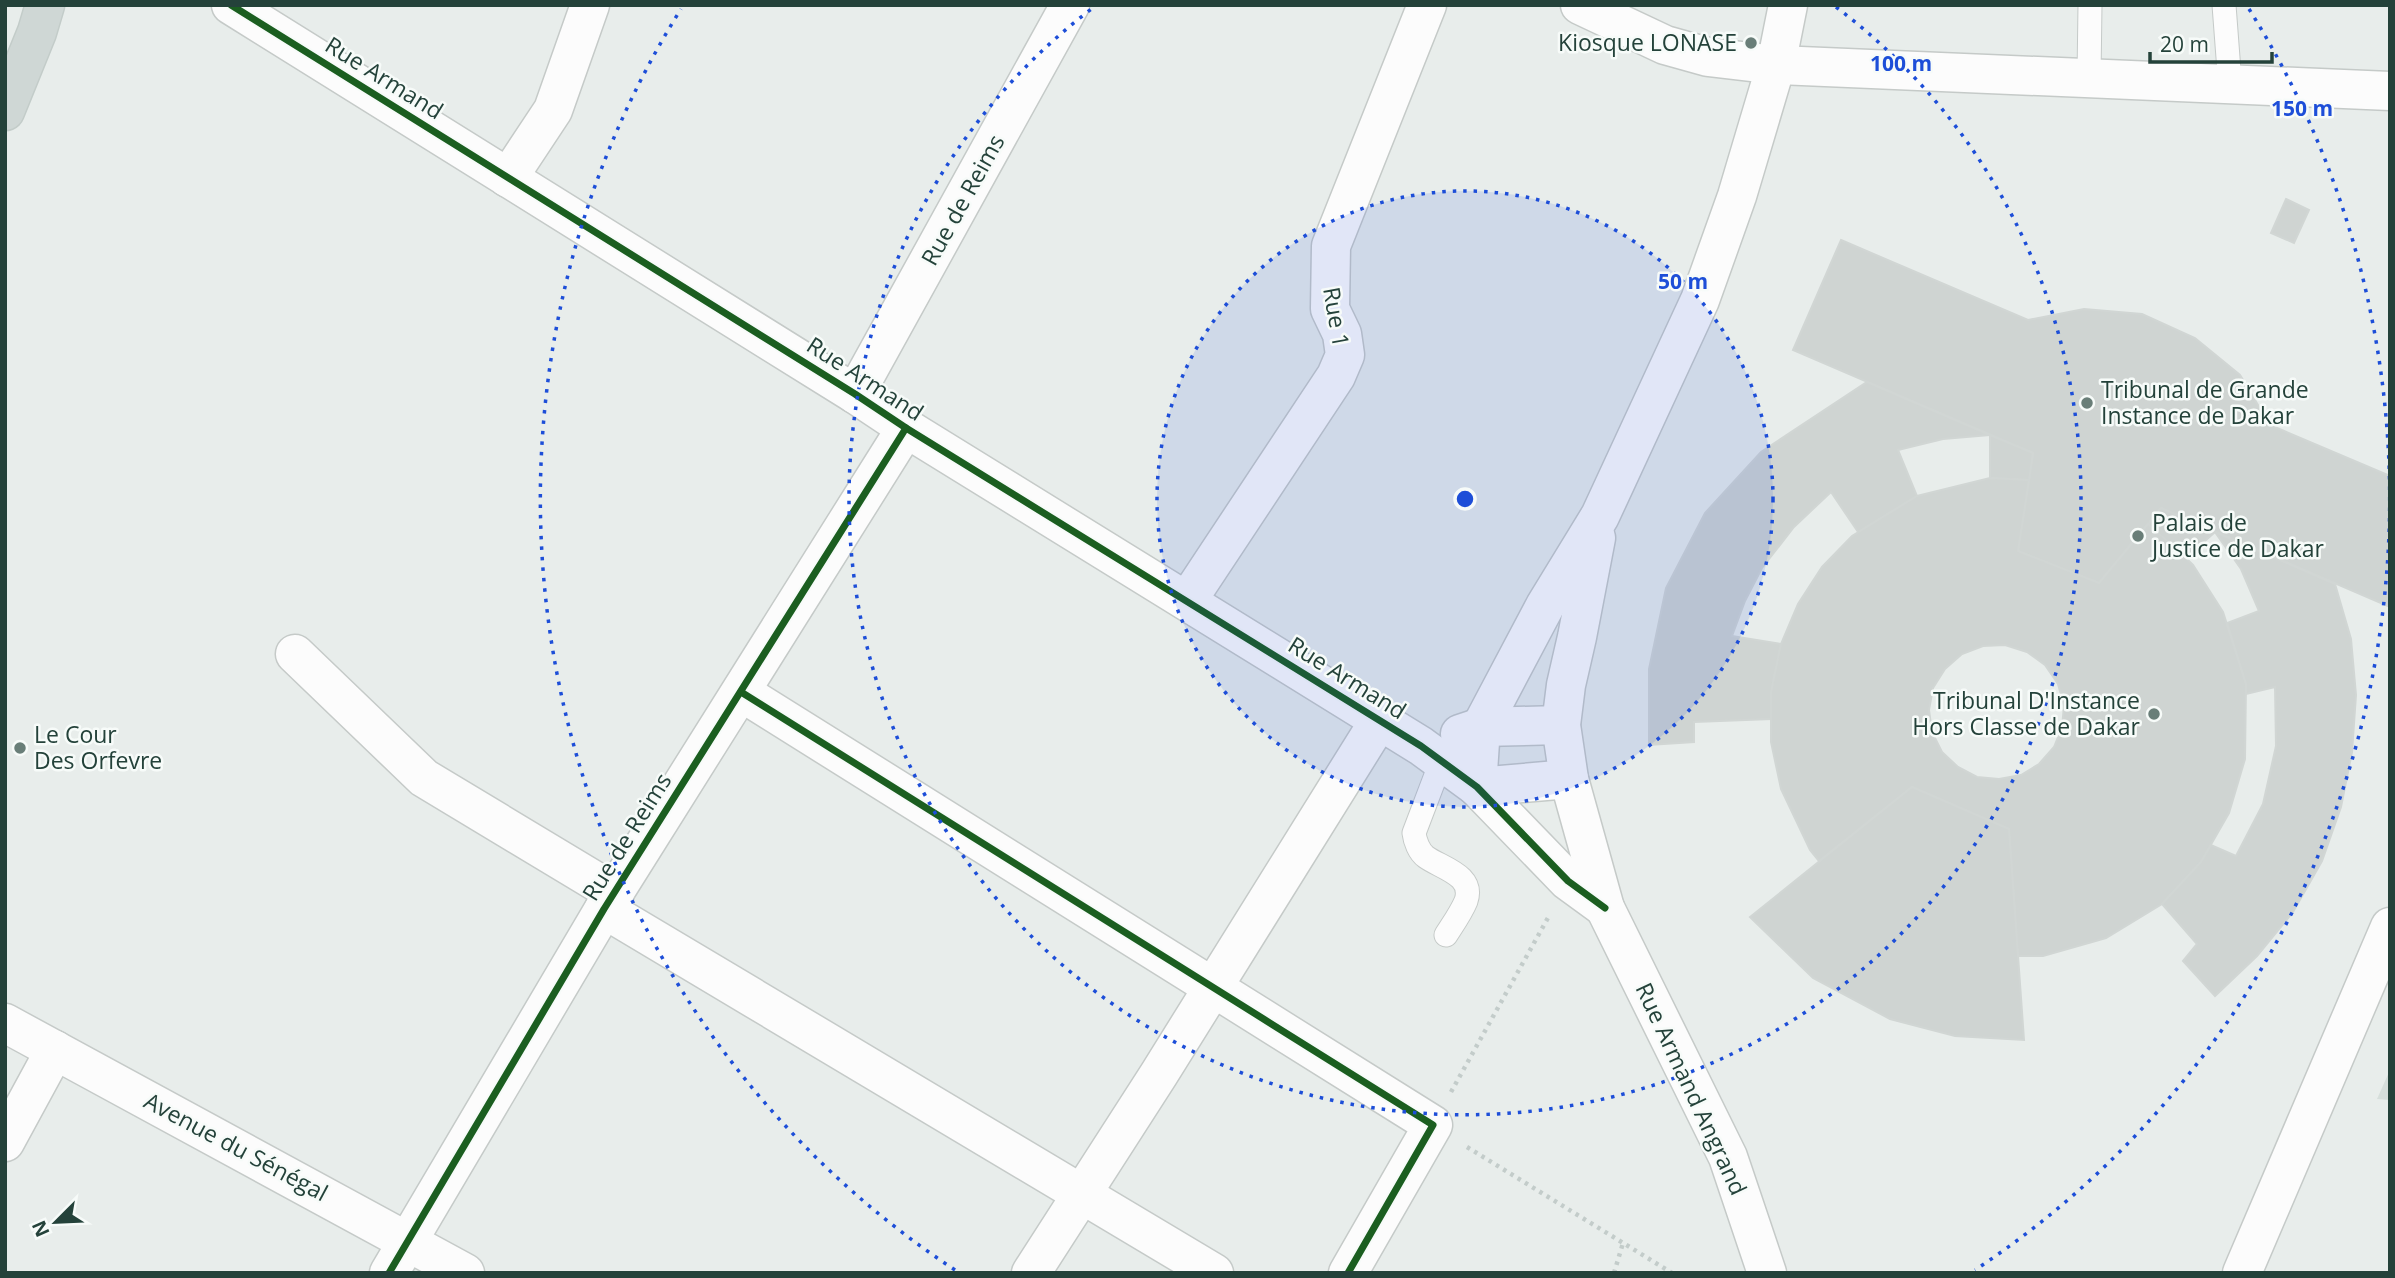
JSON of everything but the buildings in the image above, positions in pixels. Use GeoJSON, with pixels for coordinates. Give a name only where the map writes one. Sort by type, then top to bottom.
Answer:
{"type":"FeatureCollection","features":[{"type":"Feature","properties":{"kind":"main road"},"geometry":{"type":"LineString","coordinates":[[5,111],[45,5]]}},
{"type":"Feature","properties":{"kind":"street","name":"Rue Armand"},"geometry":{"type":"LineString","coordinates":[[231,5],[906,428],[1380,720],[1477,787]]}},
{"type":"Feature","properties":{"kind":"street"},"geometry":{"type":"LineString","coordinates":[[508,178],[553,110],[590,5]]}},
{"type":"Feature","properties":{"kind":"street","name":"Rue de Reims"},"geometry":{"type":"LineString","coordinates":[[855,394],[1070,5]]}},
{"type":"Feature","properties":{"kind":"street","name":"Rue 1"},"geometry":{"type":"LineString","coordinates":[[1187,601],[1336,376],[1345,355],[1342,334],[1331,309],[1331,246],[1427,5]]}},
{"type":"Feature","properties":{"kind":"street"},"geometry":{"type":"LineString","coordinates":[[1580,5],[1665,45],[1707,57],[1776,65],[2390,91]]}},
{"type":"Feature","properties":{"kind":"street","name":"Rue Armand Angrand"},"geometry":{"type":"LineString","coordinates":[[1605,908],[1568,881],[1477,787],[1481,727],[1545,606],[1600,516],[1700,300],[1737,196],[1776,65],[1788,5]]}},
{"type":"Feature","properties":{"kind":"street","name":"Rue de Reims"},"geometry":{"type":"LineString","coordinates":[[389,1273],[609,901],[906,428]]}},
{"type":"Feature","properties":{"kind":"street","name":"Rue Armand Angrand"},"geometry":{"type":"LineString","coordinates":[[1600,516],[1566,685],[1561,725],[1569,779],[1605,908],[1728,1157],[1767,1273]]}},
{"type":"Feature","properties":{"kind":"street"},"geometry":{"type":"LineString","coordinates":[[295,654],[424,778],[609,901],[1081,1194],[1214,1273]]}},
{"type":"Feature","properties":{"kind":"street"},"geometry":{"type":"LineString","coordinates":[[741,692],[1433,1125],[1348,1273]]}},
{"type":"Feature","properties":{"kind":"street"},"geometry":{"type":"LineString","coordinates":[[1031,1273],[1380,720]]}},
{"type":"Feature","properties":{"kind":"street","name":"Rue Armand"},"geometry":{"type":"LineString","coordinates":[[1431,754],[1481,727],[1561,725]]}},
{"type":"Feature","properties":{"kind":"street"},"geometry":{"type":"LineString","coordinates":[[1477,787],[1569,779]]}},
{"type":"Feature","properties":{"kind":"street"},"geometry":{"type":"LineString","coordinates":[[2242,1273],[2390,927]]}},
{"type":"Feature","properties":{"kind":"street","name":"Avenue du Sénégal"},"geometry":{"type":"LineString","coordinates":[[5,1023],[465,1273]]}},
{"type":"Feature","properties":{"kind":"street"},"geometry":{"type":"LineString","coordinates":[[5,1142],[55,1049]]}},
{"type":"Feature","properties":{"kind":"lane"},"geometry":{"type":"LineString","coordinates":[[2090,5],[2090,77]]}},
{"type":"Feature","properties":{"kind":"lane"},"geometry":{"type":"LineString","coordinates":[[2224,5],[2230,83]]}},
{"type":"Feature","properties":{"kind":"lane"},"geometry":{"type":"LineString","coordinates":[[1431,754],[1414,833],[1415,841],[1424,855],[1464,881],[1467,899],[1447,935]]}},
{"type":"Feature","properties":{"kind":"path"},"geometry":{"type":"LineString","coordinates":[[1568,881],[1433,1125],[1672,1273]]}},
{"type":"Feature","properties":{"kind":"path"},"geometry":{"type":"LineString","coordinates":[[1614,1273],[1623,1243]]}},
{"type":"Feature","properties":{"kind":"shaded area"},"geometry":{"type":"Polygon","coordinates":[[[2390,1070],[2390,1100],[2377,1099],[2390,1070]]]}},
{"type":"Feature","properties":{"kind":"cycle path"},"geometry":{"type":"LineString","coordinates":[[231,5],[906,428],[1421,746],[1477,787],[1568,881],[1605,908]]}},
{"type":"Feature","properties":{"kind":"cycle path"},"geometry":{"type":"LineString","coordinates":[[389,1273],[604,909],[906,428]]}},
{"type":"Feature","properties":{"kind":"cycle path"},"geometry":{"type":"LineString","coordinates":[[741,692],[1433,1125],[1348,1273]]}},
{"type":"Feature","properties":{"kind":"place","name":"Kiosque LONASE"},"geometry":{"type":"Point","coordinates":[1751,43]}},
{"type":"Feature","properties":{"kind":"place","name":"Tribunal de Grande Instance de Dakar"},"geometry":{"type":"Point","coordinates":[2087,403]}},
{"type":"Feature","properties":{"kind":"place","name":"Palais de Justice de Dakar"},"geometry":{"type":"Point","coordinates":[2138,536]}},
{"type":"Feature","properties":{"kind":"place","name":"Tribunal D'Instance Hors Classe de Dakar"},"geometry":{"type":"Point","coordinates":[2154,714]}},
{"type":"Feature","properties":{"kind":"place","name":"Le Cour Des Orfevre"},"geometry":{"type":"Point","coordinates":[20,748]}}]}
